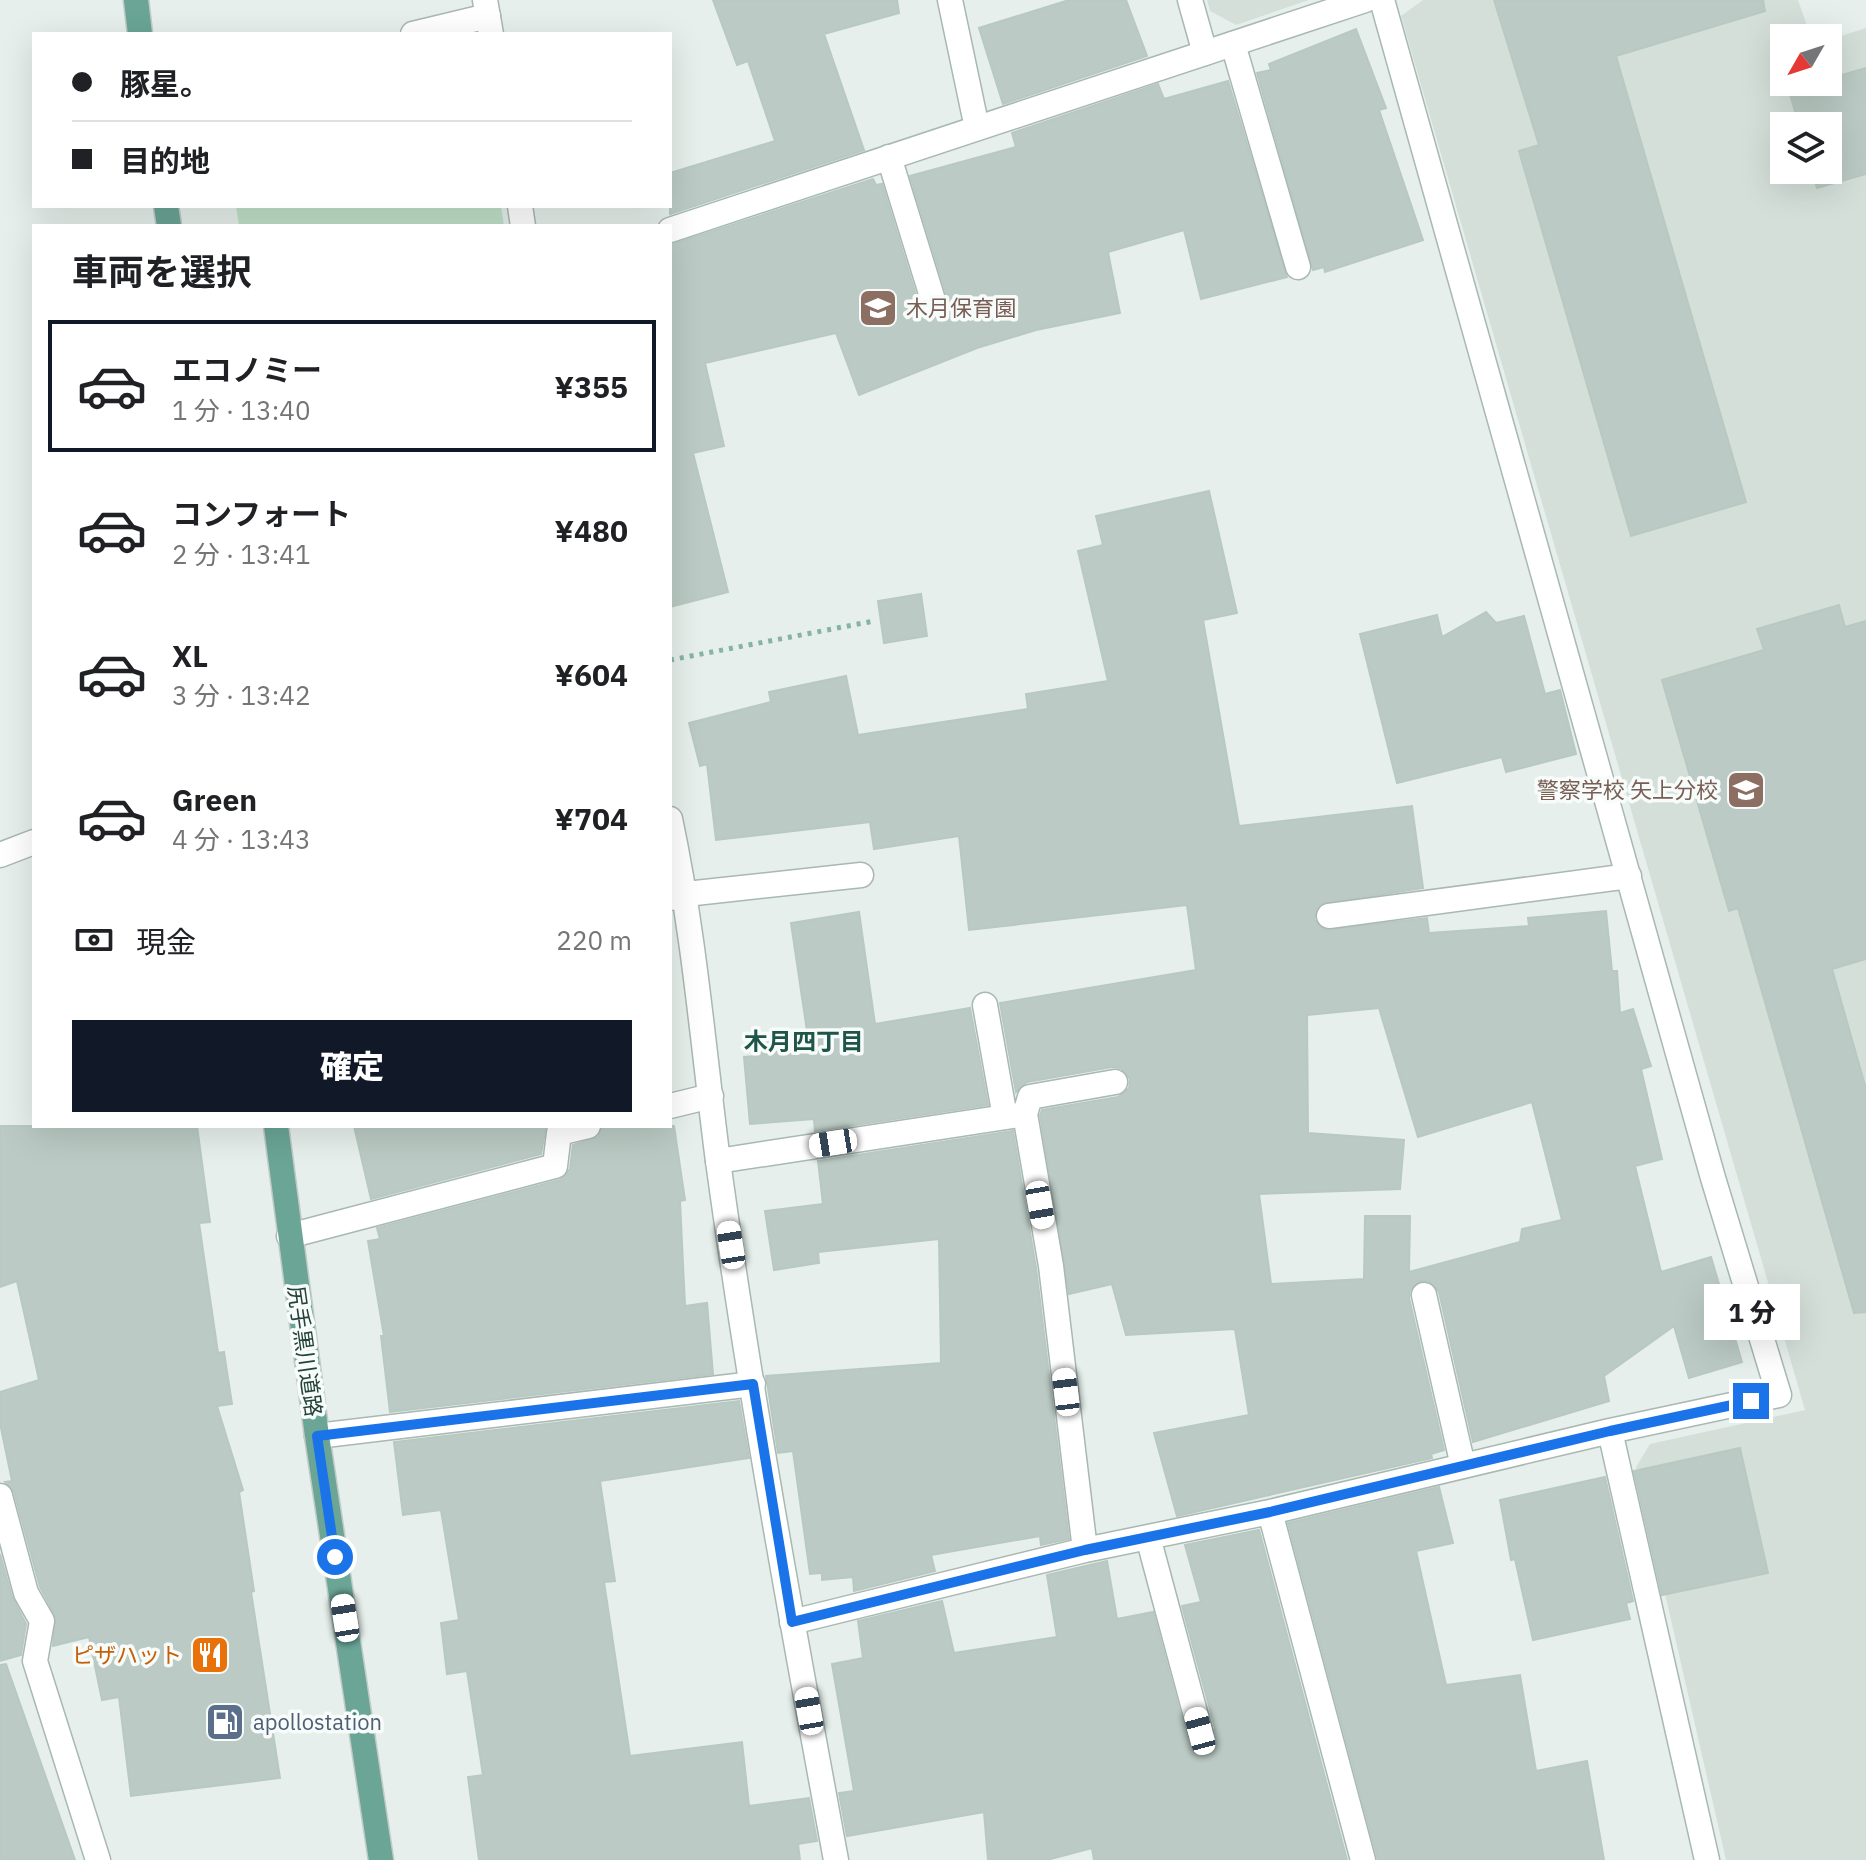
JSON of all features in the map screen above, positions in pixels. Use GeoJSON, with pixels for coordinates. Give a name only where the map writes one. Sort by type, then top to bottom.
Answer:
{"type":"FeatureCollection","features":[{"type":"Feature","properties":{"kind":"main road"},"geometry":{"type":"LineString","coordinates":[[136,0],[140,32]]}},
{"type":"Feature","properties":{"kind":"main road","name":"尻手黒川道路"},"geometry":{"type":"LineString","coordinates":[[276,1128],[317,1436],[381,1860]]}},
{"type":"Feature","properties":{"kind":"street"},"geometry":{"type":"LineString","coordinates":[[950,0],[977,128]]}},
{"type":"Feature","properties":{"kind":"street"},"geometry":{"type":"LineString","coordinates":[[1190,0],[1205,53]]}},
{"type":"Feature","properties":{"kind":"street"},"geometry":{"type":"LineString","coordinates":[[672,229],[1365,0]]}},
{"type":"Feature","properties":{"kind":"street"},"geometry":{"type":"LineString","coordinates":[[792,1622],[1085,1550],[1270,1512],[1610,1431],[1779,1395],[1382,0]]}},
{"type":"Feature","properties":{"kind":"street"},"geometry":{"type":"LineString","coordinates":[[422,32],[488,17]]}},
{"type":"Feature","properties":{"kind":"street"},"geometry":{"type":"LineString","coordinates":[[1233,44],[1298,267]]}},
{"type":"Feature","properties":{"kind":"street"},"geometry":{"type":"LineString","coordinates":[[889,157],[933,300]]}},
{"type":"Feature","properties":{"kind":"street"},"geometry":{"type":"LineString","coordinates":[[672,838],[678,896],[753,1384],[792,1622],[836,1860]]}},
{"type":"Feature","properties":{"kind":"street"},"geometry":{"type":"LineString","coordinates":[[0,855],[32,843]]}},
{"type":"Feature","properties":{"kind":"street"},"geometry":{"type":"LineString","coordinates":[[678,896],[861,875]]}},
{"type":"Feature","properties":{"kind":"street"},"geometry":{"type":"LineString","coordinates":[[1329,916],[1629,876]]}},
{"type":"Feature","properties":{"kind":"street"},"geometry":{"type":"LineString","coordinates":[[985,1005],[1051,1266],[1085,1550]]}},
{"type":"Feature","properties":{"kind":"street"},"geometry":{"type":"LineString","coordinates":[[718,1161],[1015,1115],[1030,1097],[1115,1082]]}},
{"type":"Feature","properties":{"kind":"street"},"geometry":{"type":"LineString","coordinates":[[672,1106],[711,1096]]}},
{"type":"Feature","properties":{"kind":"street"},"geometry":{"type":"LineString","coordinates":[[289,1236],[555,1166],[559,1133],[580,1128]]}},
{"type":"Feature","properties":{"kind":"street"},"geometry":{"type":"LineString","coordinates":[[1424,1295],[1463,1466]]}},
{"type":"Feature","properties":{"kind":"street"},"geometry":{"type":"LineString","coordinates":[[317,1436],[753,1384]]}},
{"type":"Feature","properties":{"kind":"street"},"geometry":{"type":"LineString","coordinates":[[1610,1431],[1707,1860]]}},
{"type":"Feature","properties":{"kind":"street"},"geometry":{"type":"LineString","coordinates":[[0,1496],[26,1593],[42,1621],[35,1661],[98,1860]]}},
{"type":"Feature","properties":{"kind":"street"},"geometry":{"type":"LineString","coordinates":[[1270,1512],[1363,1860]]}},
{"type":"Feature","properties":{"kind":"street"},"geometry":{"type":"LineString","coordinates":[[1148,1537],[1200,1731]]}},
{"type":"Feature","properties":{"kind":"path"},"geometry":{"type":"LineString","coordinates":[[672,660],[874,621]]}},
{"type":"Feature","properties":{"kind":"shaded area"},"geometry":{"type":"Polygon","coordinates":[[[1207,0],[1309,0],[1236,25],[1210,11],[1207,0]]]}},
{"type":"Feature","properties":{"kind":"shaded area","name":"警察学校 矢上分校"},"geometry":{"type":"Polygon","coordinates":[[[1423,0],[1798,0],[1806,24],[1770,24],[1770,96],[1842,96],[1842,36],[1866,28],[1866,1860],[1726,1860],[1636,1467],[1650,1444],[1805,1410],[1401,16],[1423,0]]]}},
{"type":"Feature","properties":{"kind":"green space"},"geometry":{"type":"Polygon","coordinates":[[[236,208],[501,208],[504,224],[239,224],[236,208]]]}},
{"type":"Feature","properties":{"kind":"building"},"geometry":{"type":"Polygon","coordinates":[[[713,0],[897,0],[899,13],[824,34],[864,150],[670,214],[672,172],[775,141],[748,61],[737,65],[713,0]]]}},
{"type":"Feature","properties":{"kind":"building"},"geometry":{"type":"Polygon","coordinates":[[[1069,0],[1126,0],[1147,56],[1003,104],[979,28],[1069,0]]]}},
{"type":"Feature","properties":{"kind":"building"},"geometry":{"type":"Polygon","coordinates":[[[1494,0],[1763,0],[1765,11],[1616,56],[1746,502],[1631,536],[1519,151],[1539,145],[1494,0]]]}},
{"type":"Feature","properties":{"kind":"building"},"geometry":{"type":"Polygon","coordinates":[[[1356,29],[1386,108],[1379,110],[1423,240],[1325,272],[1324,267],[1313,270],[1257,73],[1271,70],[1269,64],[1356,29]]]}},
{"type":"Feature","properties":{"kind":"building"},"geometry":{"type":"Polygon","coordinates":[[[1866,68],[1866,174],[1842,181],[1842,112],[1795,112],[1791,96],[1842,96],[1842,75],[1866,68]]]}},
{"type":"Feature","properties":{"kind":"building"},"geometry":{"type":"Polygon","coordinates":[[[1228,81],[1287,277],[1201,299],[1184,230],[1108,252],[1120,313],[1036,330],[977,348],[859,395],[836,333],[705,363],[724,446],[693,453],[728,592],[672,606],[672,244],[873,179],[876,185],[882,184],[919,305],[923,311],[937,314],[944,310],[947,296],[910,176],[1016,147],[1012,133],[1158,84],[1164,99],[1228,81]]]}},
{"type":"Feature","properties":{"kind":"building"},"geometry":{"type":"Polygon","coordinates":[[[1209,491],[1237,613],[1203,620],[1239,826],[1412,806],[1423,888],[1321,904],[1314,919],[1324,930],[1427,918],[1429,933],[1529,926],[1528,918],[1606,911],[1612,971],[1617,971],[1620,1013],[1633,1009],[1651,1066],[1641,1069],[1662,1159],[1635,1166],[1661,1272],[1711,1257],[1742,1362],[1689,1378],[1674,1326],[1604,1376],[1609,1401],[1473,1442],[1439,1292],[1429,1281],[1420,1281],[1410,1290],[1409,1298],[1444,1450],[1431,1454],[1432,1458],[1177,1516],[1154,1433],[1249,1415],[1235,1329],[1126,1335],[1112,1284],[1069,1294],[1040,1115],[1042,1110],[1118,1097],[1129,1088],[1130,1079],[1121,1068],[1112,1067],[1027,1082],[1016,1092],[1000,1003],[1196,970],[1187,905],[969,930],[959,836],[874,849],[870,822],[716,840],[707,764],[700,766],[689,723],[771,702],[769,692],[846,676],[858,735],[1028,709],[1026,694],[1108,681],[1078,551],[1103,545],[1096,516],[1209,491]],[[1379,1008],[1307,1015],[1308,1133],[1404,1140],[1400,1189],[1259,1194],[1271,1284],[1364,1279],[1365,1216],[1410,1216],[1409,1272],[1520,1242],[1522,1229],[1562,1220],[1532,1102],[1418,1137],[1379,1008]]]}},
{"type":"Feature","properties":{"kind":"building"},"geometry":{"type":"Polygon","coordinates":[[[921,594],[927,636],[884,643],[878,601],[921,594]]]}},
{"type":"Feature","properties":{"kind":"building"},"geometry":{"type":"Polygon","coordinates":[[[1839,605],[1845,627],[1866,621],[1866,959],[1832,969],[1866,1089],[1866,1312],[1854,1313],[1738,908],[1729,911],[1662,680],[1764,650],[1757,629],[1839,605]]]}},
{"type":"Feature","properties":{"kind":"building"},"geometry":{"type":"Polygon","coordinates":[[[1486,612],[1496,623],[1524,616],[1545,694],[1560,690],[1576,754],[1506,772],[1502,757],[1397,783],[1360,634],[1437,615],[1442,637],[1486,612]]]}},
{"type":"Feature","properties":{"kind":"building"},"geometry":{"type":"Polygon","coordinates":[[[859,912],[875,1024],[970,1008],[988,1105],[815,1131],[814,1119],[750,1124],[744,1057],[756,1056],[754,1036],[807,1031],[791,923],[859,912]]]}},
{"type":"Feature","properties":{"kind":"building"},"geometry":{"type":"Polygon","coordinates":[[[0,1126],[197,1128],[210,1222],[199,1223],[218,1353],[224,1352],[232,1404],[217,1406],[243,1490],[239,1492],[254,1591],[251,1592],[280,1778],[131,1796],[119,1697],[102,1700],[89,1637],[53,1646],[55,1615],[40,1587],[14,1492],[5,1482],[12,1481],[0,1423],[0,1392],[39,1380],[17,1281],[0,1287],[0,1126]]]}},
{"type":"Feature","properties":{"kind":"building"},"geometry":{"type":"Polygon","coordinates":[[[674,1126],[685,1200],[680,1201],[685,1306],[707,1303],[713,1374],[390,1412],[381,1336],[384,1336],[368,1241],[380,1239],[377,1228],[560,1180],[570,1169],[573,1145],[598,1137],[602,1128],[674,1126]]]}},
{"type":"Feature","properties":{"kind":"building"},"geometry":{"type":"Polygon","coordinates":[[[354,1128],[546,1128],[541,1154],[371,1199],[354,1128]]]}},
{"type":"Feature","properties":{"kind":"building"},"geometry":{"type":"Polygon","coordinates":[[[1013,1131],[1036,1268],[1069,1539],[1041,1545],[1040,1536],[931,1555],[935,1571],[854,1591],[853,1577],[822,1580],[822,1573],[810,1574],[793,1451],[778,1453],[766,1376],[941,1363],[939,1239],[818,1252],[819,1263],[774,1270],[765,1211],[823,1204],[818,1161],[1013,1131]]]}},
{"type":"Feature","properties":{"kind":"building"},"geometry":{"type":"Polygon","coordinates":[[[739,1401],[749,1458],[600,1481],[615,1581],[604,1582],[630,1756],[742,1742],[749,1806],[809,1798],[817,1841],[798,1844],[800,1860],[479,1860],[468,1777],[483,1775],[467,1671],[447,1674],[441,1623],[459,1620],[441,1510],[403,1515],[394,1442],[739,1401]]]}},
{"type":"Feature","properties":{"kind":"building"},"geometry":{"type":"Polygon","coordinates":[[[1740,1448],[1768,1573],[1662,1595],[1634,1471],[1740,1448]]]}},
{"type":"Feature","properties":{"kind":"building"},"geometry":{"type":"Polygon","coordinates":[[[1605,1477],[1633,1601],[1626,1603],[1630,1619],[1533,1640],[1515,1559],[1511,1560],[1500,1500],[1605,1477]]]}},
{"type":"Feature","properties":{"kind":"building"},"geometry":{"type":"Polygon","coordinates":[[[1439,1487],[1453,1543],[1416,1551],[1446,1685],[1520,1675],[1536,1771],[1587,1761],[1604,1860],[1378,1860],[1288,1523],[1439,1487]]]}},
{"type":"Feature","properties":{"kind":"building"},"geometry":{"type":"Polygon","coordinates":[[[1259,1530],[1347,1860],[1094,1860],[1092,1848],[1047,1860],[988,1860],[984,1812],[847,1836],[839,1793],[854,1791],[832,1664],[863,1658],[858,1621],[942,1601],[954,1653],[1057,1637],[1047,1575],[1107,1561],[1117,1619],[1153,1612],[1186,1735],[1190,1742],[1203,1746],[1211,1741],[1215,1728],[1182,1606],[1201,1602],[1185,1545],[1259,1530]]]}},
{"type":"Feature","properties":{"kind":"building"},"geometry":{"type":"Polygon","coordinates":[[[0,1554],[12,1597],[26,1624],[21,1655],[0,1661],[0,1554]]]}},
{"type":"Feature","properties":{"kind":"building"},"geometry":{"type":"Polygon","coordinates":[[[6,1664],[75,1860],[0,1860],[0,1665],[6,1664]]]}},
{"type":"Feature","properties":{"kind":"place","name":"木月保育園"},"geometry":{"type":"Point","coordinates":[878,308]}},
{"type":"Feature","properties":{"kind":"place","name":"警察学校 矢上分校"},"geometry":{"type":"Point","coordinates":[1746,790]}},
{"type":"Feature","properties":{"kind":"place","name":"ピザハット"},"geometry":{"type":"Point","coordinates":[210,1655]}},
{"type":"Feature","properties":{"kind":"place","name":"apollostation"},"geometry":{"type":"Point","coordinates":[225,1722]}},
{"type":"Feature","properties":{"kind":"district","name":"木月四丁目"},"geometry":{"type":"Point","coordinates":[804,1042]}},
{"type":"Feature","properties":{"kind":"route"},"geometry":{"type":"LineString","coordinates":[[335,1557],[317,1436],[753,1384],[792,1622],[1085,1550],[1270,1512],[1610,1431],[1751,1401]]}}]}
